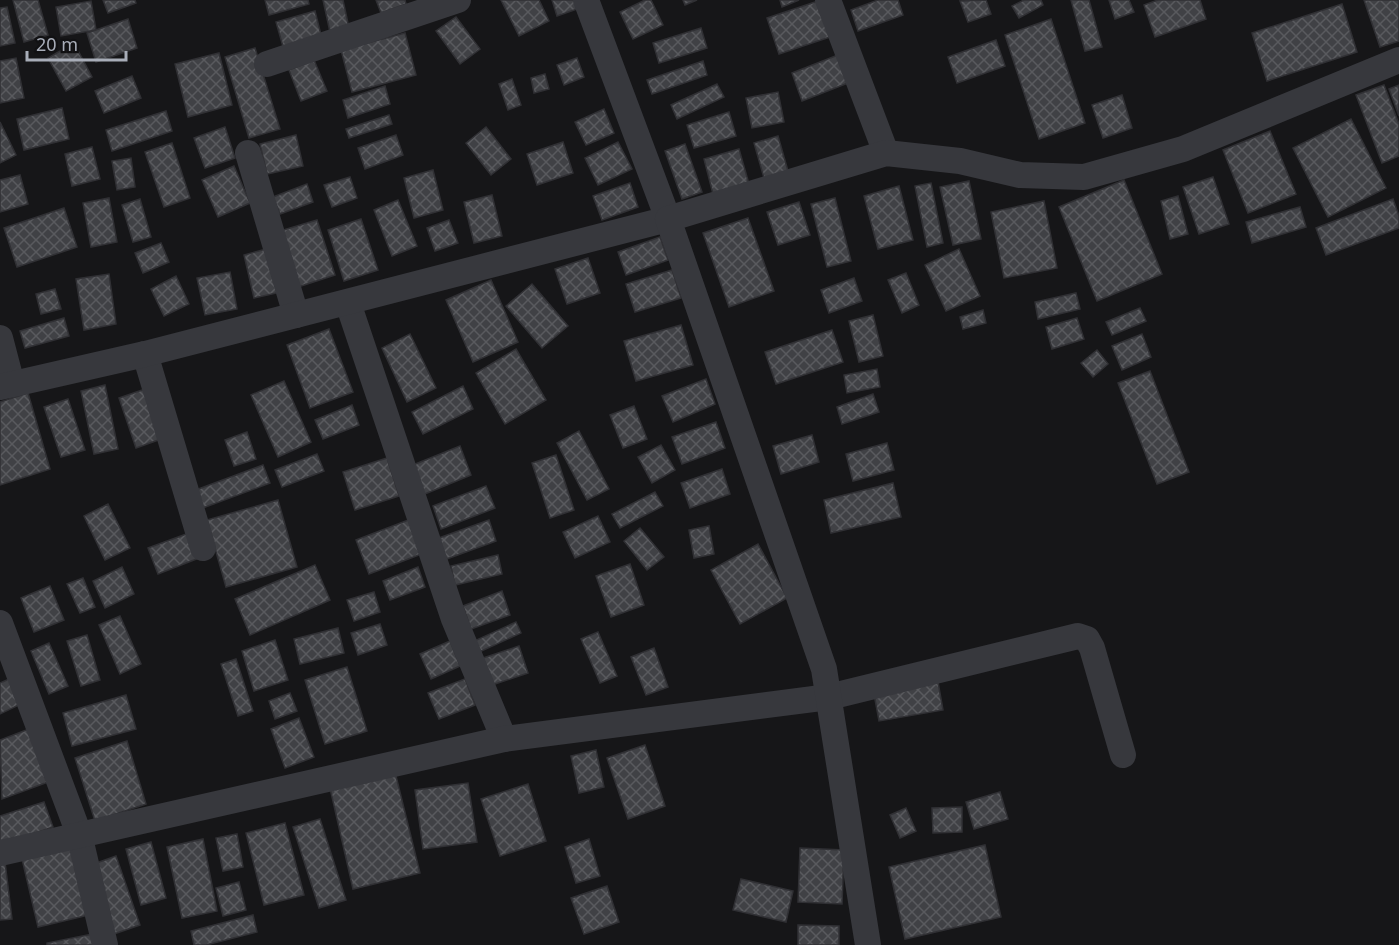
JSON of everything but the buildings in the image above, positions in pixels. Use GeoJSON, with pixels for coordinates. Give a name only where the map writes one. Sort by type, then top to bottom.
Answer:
{"type":"FeatureCollection","features":[{"type":"Feature","properties":{"kind":"street"},"geometry":{"type":"LineString","coordinates":[[267,64],[458,0]]}},
{"type":"Feature","properties":{"kind":"street"},"geometry":{"type":"LineString","coordinates":[[586,0],[668,219],[824,669],[868,945]]}},
{"type":"Feature","properties":{"kind":"street"},"geometry":{"type":"LineString","coordinates":[[828,0],[886,153]]}},
{"type":"Feature","properties":{"kind":"street"},"geometry":{"type":"LineString","coordinates":[[0,338],[6,386],[348,303],[668,219],[886,153],[960,161],[1020,175],[1084,177],[1183,149],[1399,60]]}},
{"type":"Feature","properties":{"kind":"street"},"geometry":{"type":"LineString","coordinates":[[248,153],[296,315]]}},
{"type":"Feature","properties":{"kind":"street"},"geometry":{"type":"LineString","coordinates":[[348,303],[454,619],[504,739]]}},
{"type":"Feature","properties":{"kind":"street"},"geometry":{"type":"LineString","coordinates":[[145,354],[204,548]]}},
{"type":"Feature","properties":{"kind":"street"},"geometry":{"type":"LineString","coordinates":[[0,623],[80,834],[105,945]]}},
{"type":"Feature","properties":{"kind":"street"},"geometry":{"type":"LineString","coordinates":[[0,853],[504,739],[829,697],[1078,636],[1087,639],[1092,648],[1123,755]]}}]}
